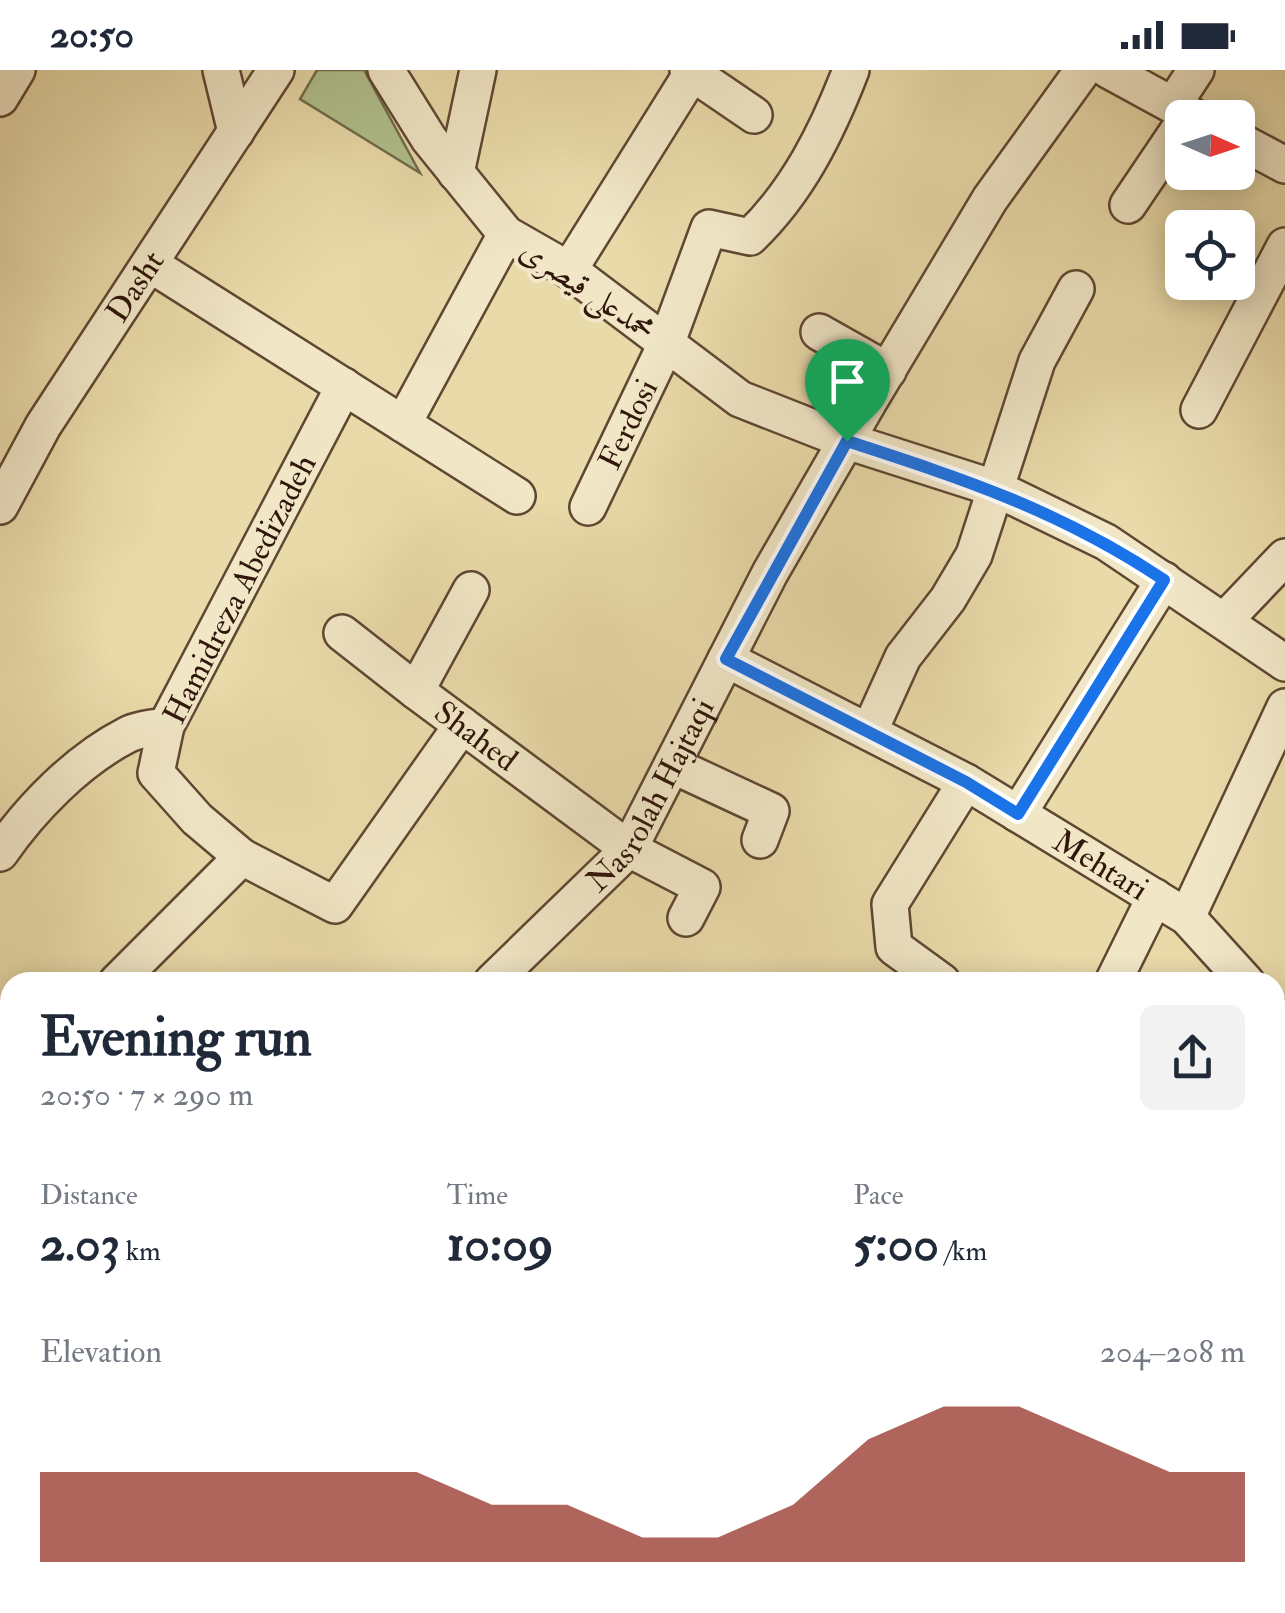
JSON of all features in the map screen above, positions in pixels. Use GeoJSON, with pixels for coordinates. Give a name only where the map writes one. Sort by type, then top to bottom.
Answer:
{"type":"FeatureCollection","features":[{"type":"Feature","properties":{"kind":"street"},"geometry":{"type":"LineString","coordinates":[[0,98],[18,70]]}},
{"type":"Feature","properties":{"kind":"street"},"geometry":{"type":"LineString","coordinates":[[221,70],[236,132]]}},
{"type":"Feature","properties":{"kind":"street","name":"Dasht"},"geometry":{"type":"LineString","coordinates":[[0,506],[43,426],[276,70]]}},
{"type":"Feature","properties":{"kind":"street","name":"محمدعلی قیصری"},"geometry":{"type":"LineString","coordinates":[[386,70],[429,139],[506,234],[569,270],[740,399],[847,441]]}},
{"type":"Feature","properties":{"kind":"street"},"geometry":{"type":"LineString","coordinates":[[456,173],[478,70]]}},
{"type":"Feature","properties":{"kind":"street","name":"Ferdosi"},"geometry":{"type":"LineString","coordinates":[[588,508],[667,342],[710,228],[750,237],[782,206],[833,117],[851,70]]}},
{"type":"Feature","properties":{"kind":"street","name":"Nasrolah Hajtaqi"},"geometry":{"type":"LineString","coordinates":[[502,972],[629,849],[726,659],[847,441],[990,199],[1082,70]]}},
{"type":"Feature","properties":{"kind":"street"},"geometry":{"type":"LineString","coordinates":[[1108,70],[1165,104]]}},
{"type":"Feature","properties":{"kind":"street"},"geometry":{"type":"LineString","coordinates":[[1189,100],[1196,70]]}},
{"type":"Feature","properties":{"kind":"street"},"geometry":{"type":"LineString","coordinates":[[569,270],[690,72],[754,115]]}},
{"type":"Feature","properties":{"kind":"street"},"geometry":{"type":"LineString","coordinates":[[1128,205],[1165,148]]}},
{"type":"Feature","properties":{"kind":"street"},"geometry":{"type":"LineString","coordinates":[[1255,149],[1285,165]]}},
{"type":"Feature","properties":{"kind":"street"},"geometry":{"type":"LineString","coordinates":[[402,424],[506,234]]}},
{"type":"Feature","properties":{"kind":"street"},"geometry":{"type":"LineString","coordinates":[[1199,410],[1285,246]]}},
{"type":"Feature","properties":{"kind":"street"},"geometry":{"type":"LineString","coordinates":[[150,264],[516,496]]}},
{"type":"Feature","properties":{"kind":"street"},"geometry":{"type":"LineString","coordinates":[[869,732],[903,657],[948,599],[974,555],[1036,361],[1076,289]]}},
{"type":"Feature","properties":{"kind":"street"},"geometry":{"type":"LineString","coordinates":[[819,332],[888,371]]}},
{"type":"Feature","properties":{"kind":"street","name":"Hamidreza Abedizadeh"},"geometry":{"type":"LineString","coordinates":[[344,386],[166,726],[156,773],[196,819],[242,857],[336,904],[462,725]]}},
{"type":"Feature","properties":{"kind":"street"},"geometry":{"type":"LineString","coordinates":[[847,441],[997,489],[1106,542],[1285,663]]}},
{"type":"Feature","properties":{"kind":"street"},"geometry":{"type":"LineString","coordinates":[[1224,621],[1285,557]]}},
{"type":"Feature","properties":{"kind":"street"},"geometry":{"type":"LineString","coordinates":[[1018,814],[1164,580]]}},
{"type":"Feature","properties":{"kind":"street","name":"Shahed"},"geometry":{"type":"LineString","coordinates":[[471,590],[416,690],[629,849],[702,887],[686,918]]}},
{"type":"Feature","properties":{"kind":"street"},"geometry":{"type":"LineString","coordinates":[[342,634],[416,690]]}},
{"type":"Feature","properties":{"kind":"street","name":"Mehtari"},"geometry":{"type":"LineString","coordinates":[[726,659],[966,782],[1187,917],[1237,972]]}},
{"type":"Feature","properties":{"kind":"street"},"geometry":{"type":"LineString","coordinates":[[1187,917],[1285,707]]}},
{"type":"Feature","properties":{"kind":"street"},"geometry":{"type":"LineString","coordinates":[[0,854],[19,825],[70,776],[129,733],[166,726]]}},
{"type":"Feature","properties":{"kind":"street"},"geometry":{"type":"LineString","coordinates":[[672,765],[771,811],[760,840]]}},
{"type":"Feature","properties":{"kind":"street"},"geometry":{"type":"LineString","coordinates":[[928,972],[894,947],[890,904],[966,782]]}},
{"type":"Feature","properties":{"kind":"street"},"geometry":{"type":"LineString","coordinates":[[127,972],[242,857]]}},
{"type":"Feature","properties":{"kind":"street"},"geometry":{"type":"LineString","coordinates":[[1118,972],[1154,898]]}},
{"type":"Feature","properties":{"kind":"green space"},"geometry":{"type":"Polygon","coordinates":[[[317,70],[364,70],[420,173],[300,99],[317,70]]]}},
{"type":"Feature","properties":{"kind":"route"},"geometry":{"type":"LineString","coordinates":[[847,441],[997,489],[1106,542],[1164,580],[1018,814],[966,782],[726,659],[770,573],[847,441]]}}]}
